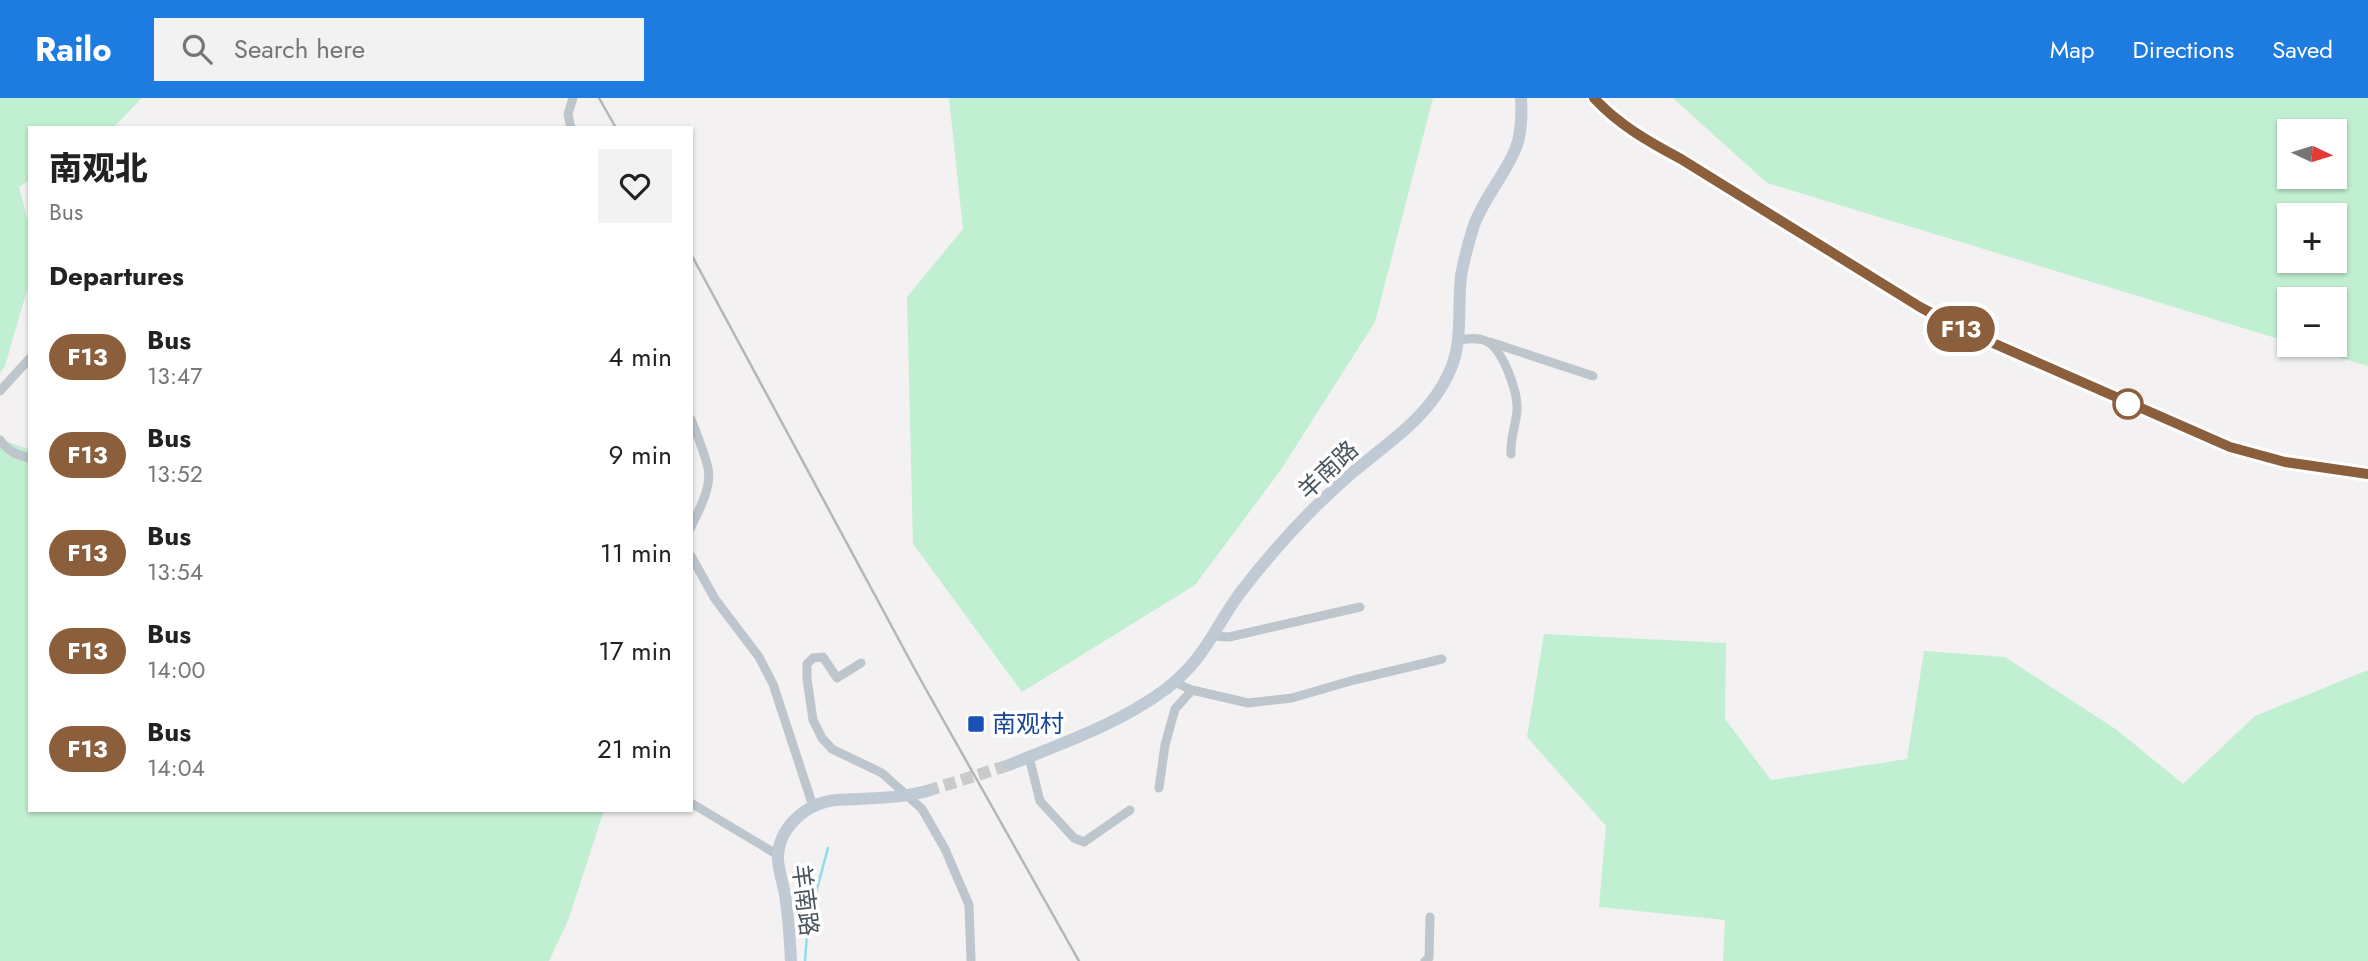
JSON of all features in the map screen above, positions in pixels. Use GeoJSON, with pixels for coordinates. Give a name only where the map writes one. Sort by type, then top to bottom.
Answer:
{"type":"FeatureCollection","features":[{"type":"Feature","properties":{"kind":"street"},"geometry":{"type":"LineString","coordinates":[[571,126],[568,114],[573,98]]}},
{"type":"Feature","properties":{"kind":"street","name":"羊南路"},"geometry":{"type":"LineString","coordinates":[[1009,765],[1124,717],[1174,682],[1191,667],[1238,595],[1267,560],[1351,473],[1406,429],[1432,402],[1449,375],[1458,340],[1461,277],[1475,222],[1516,150],[1521,130],[1521,98]]}},
{"type":"Feature","properties":{"kind":"street"},"geometry":{"type":"LineString","coordinates":[[1594,98],[1612,117],[1644,139],[1681,159],[1920,307],[1961,329],[2212,441],[2285,462],[2368,474]]}},
{"type":"Feature","properties":{"kind":"street"},"geometry":{"type":"LineString","coordinates":[[1458,340],[1474,338],[1593,376]]}},
{"type":"Feature","properties":{"kind":"street"},"geometry":{"type":"LineString","coordinates":[[1488,342],[1503,361],[1517,394],[1516,425],[1510,442],[1511,454]]}},
{"type":"Feature","properties":{"kind":"street"},"geometry":{"type":"LineString","coordinates":[[0,391],[28,360]]}},
{"type":"Feature","properties":{"kind":"street"},"geometry":{"type":"LineString","coordinates":[[693,425],[708,470],[701,505],[693,523]]}},
{"type":"Feature","properties":{"kind":"street"},"geometry":{"type":"LineString","coordinates":[[0,440],[16,455],[28,458]]}},
{"type":"Feature","properties":{"kind":"street"},"geometry":{"type":"LineString","coordinates":[[693,560],[715,599],[759,657],[773,684],[813,806],[835,800],[906,796],[927,791]]}},
{"type":"Feature","properties":{"kind":"street"},"geometry":{"type":"LineString","coordinates":[[1213,636],[1229,637],[1360,607]]}},
{"type":"Feature","properties":{"kind":"street"},"geometry":{"type":"LineString","coordinates":[[861,663],[837,678],[823,657],[813,658],[807,664],[813,720],[822,738],[832,748],[882,774],[922,809],[945,849],[969,905],[971,961]]}},
{"type":"Feature","properties":{"kind":"street"},"geometry":{"type":"LineString","coordinates":[[1174,682],[1192,690],[1248,703],[1292,698],[1442,659]]}},
{"type":"Feature","properties":{"kind":"street"},"geometry":{"type":"LineString","coordinates":[[1159,788],[1165,745],[1175,709],[1192,690]]}},
{"type":"Feature","properties":{"kind":"street"},"geometry":{"type":"LineString","coordinates":[[1028,757],[1040,801],[1074,838],[1084,842],[1130,810]]}},
{"type":"Feature","properties":{"kind":"street"},"geometry":{"type":"LineString","coordinates":[[693,804],[778,855]]}},
{"type":"Feature","properties":{"kind":"street","name":"羊南路"},"geometry":{"type":"LineString","coordinates":[[791,961],[789,919],[779,847],[785,831],[796,818],[813,806]]}},
{"type":"Feature","properties":{"kind":"street"},"geometry":{"type":"LineString","coordinates":[[1425,961],[1429,958],[1430,917]]}},
{"type":"Feature","properties":{"kind":"green space"},"geometry":{"type":"Polygon","coordinates":[[[0,98],[142,98],[115,126],[28,126],[28,181],[19,187],[28,222],[28,287],[5,366],[0,373],[0,98]]]}},
{"type":"Feature","properties":{"kind":"green space"},"geometry":{"type":"Polygon","coordinates":[[[949,98],[1433,98],[1375,322],[1280,471],[1195,585],[1022,692],[913,544],[907,297],[963,229],[949,98]]]}},
{"type":"Feature","properties":{"kind":"green space"},"geometry":{"type":"Polygon","coordinates":[[[1673,98],[2368,98],[2368,366],[2338,357],[2347,357],[2347,287],[2277,287],[2277,338],[1767,183],[1673,98]]]}},
{"type":"Feature","properties":{"kind":"green space"},"geometry":{"type":"Polygon","coordinates":[[[0,439],[28,449],[28,812],[603,812],[569,918],[549,961],[0,961],[0,439]]]}},
{"type":"Feature","properties":{"kind":"green space"},"geometry":{"type":"Polygon","coordinates":[[[1544,634],[1726,643],[1725,719],[1771,780],[1907,759],[1924,651],[2005,657],[2117,730],[2183,784],[2255,716],[2368,670],[2368,961],[1723,961],[1725,920],[1599,907],[1606,826],[1527,737],[1544,634]]]}},
{"type":"Feature","properties":{"kind":"waterway"},"geometry":{"type":"LineString","coordinates":[[805,961],[808,922],[828,848]]}},
{"type":"Feature","properties":{"kind":"tunnel"},"geometry":{"type":"LineString","coordinates":[[927,791],[1009,765]]}},
{"type":"Feature","properties":{"kind":"railway"},"geometry":{"type":"LineString","coordinates":[[599,98],[615,126]]}},
{"type":"Feature","properties":{"kind":"railway"},"geometry":{"type":"LineString","coordinates":[[693,258],[919,677],[1079,961]]}},
{"type":"Feature","properties":{"kind":"bus line","name":"F13"},"geometry":{"type":"LineString","coordinates":[[1594,98],[1612,117],[1644,139],[1681,159],[1920,307],[1961,329],[2212,441],[2285,462],[2368,474]]}},
{"type":"Feature","properties":{"kind":"place","name":"南观村"},"geometry":{"type":"Point","coordinates":[976,724]}}]}
